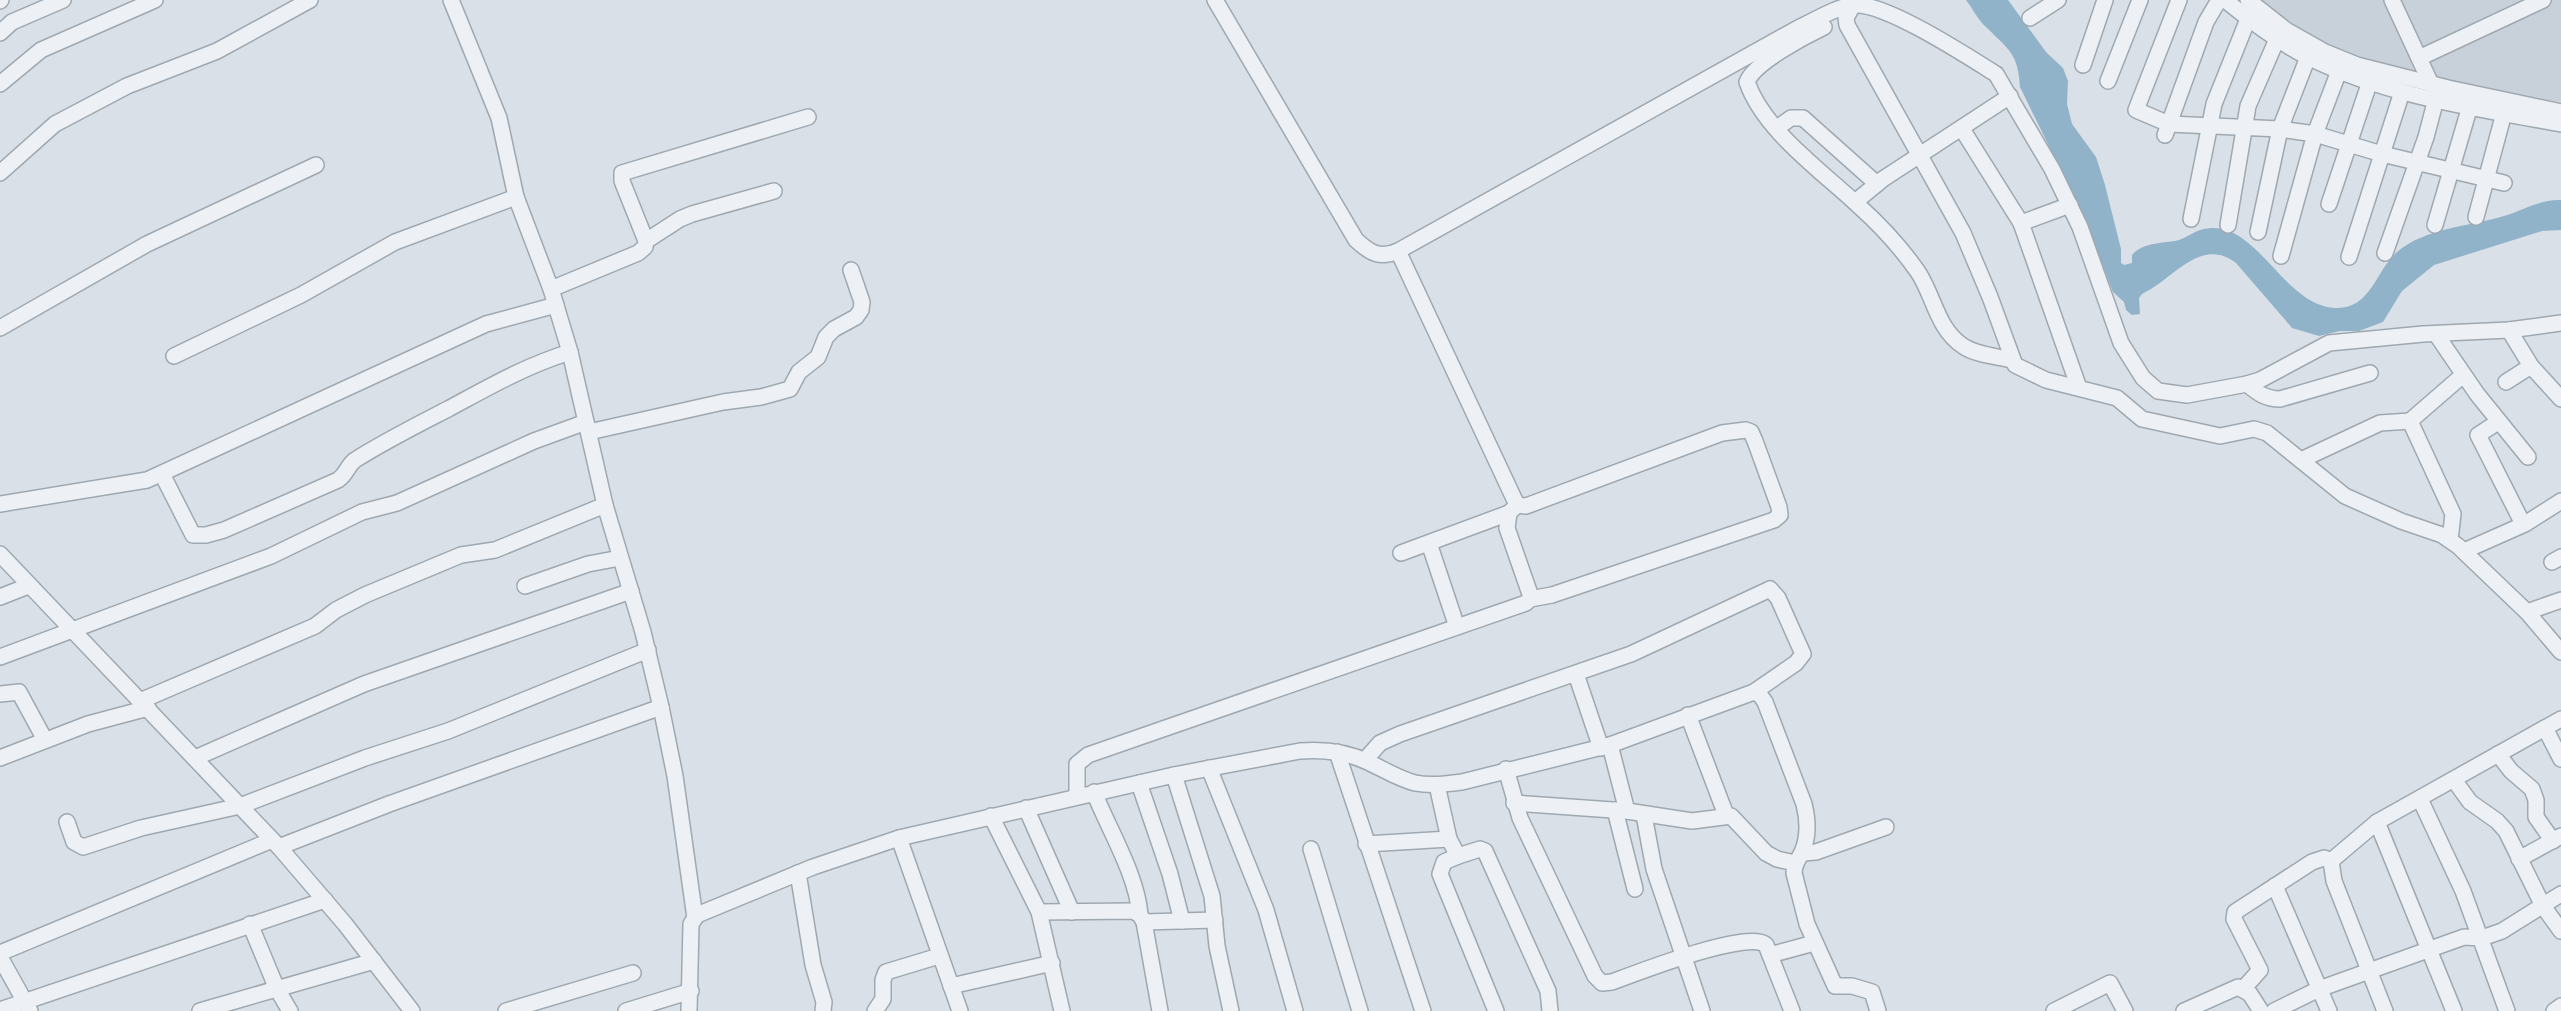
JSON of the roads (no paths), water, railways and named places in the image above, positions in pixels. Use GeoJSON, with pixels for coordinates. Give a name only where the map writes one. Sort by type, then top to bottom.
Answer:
{"type":"FeatureCollection","features":[{"type":"Feature","properties":{"kind":"street"},"geometry":{"type":"LineString","coordinates":[[0,33],[12,22],[63,0]]}},
{"type":"Feature","properties":{"kind":"street"},"geometry":{"type":"LineString","coordinates":[[0,84],[41,50],[154,0]]}},
{"type":"Feature","properties":{"kind":"street"},"geometry":{"type":"LineString","coordinates":[[0,173],[55,124],[127,86],[217,51],[310,0]]}},
{"type":"Feature","properties":{"kind":"street"},"geometry":{"type":"LineString","coordinates":[[451,0],[499,118],[516,197],[551,289],[570,352],[605,505],[648,650],[661,707],[675,776],[695,918]]}},
{"type":"Feature","properties":{"kind":"street"},"geometry":{"type":"LineString","coordinates":[[1215,0],[1356,240],[1367,250],[1380,256],[1398,251],[1800,27],[1850,11],[1872,7],[1891,14],[1996,74],[2070,205],[2121,343],[2143,378],[2158,392],[2187,395],[2247,384],[2260,380],[2329,343],[2509,330],[2561,323]]}},
{"type":"Feature","properties":{"kind":"street"},"geometry":{"type":"LineString","coordinates":[[2030,18],[2058,0]]}},
{"type":"Feature","properties":{"kind":"street"},"geometry":{"type":"LineString","coordinates":[[2083,64],[2105,0]]}},
{"type":"Feature","properties":{"kind":"street"},"geometry":{"type":"LineString","coordinates":[[2108,81],[2139,0]]}},
{"type":"Feature","properties":{"kind":"street"},"geometry":{"type":"LineString","coordinates":[[2179,0],[2136,110],[2167,130],[2243,128],[2280,129],[2315,134],[2382,154],[2504,183]]}},
{"type":"Feature","properties":{"kind":"street"},"geometry":{"type":"LineString","coordinates":[[2167,130],[2206,22],[2219,0]]}},
{"type":"Feature","properties":{"kind":"street"},"geometry":{"type":"LineString","coordinates":[[2225,0],[2277,39],[2308,57],[2340,71],[2402,92],[2434,92],[2561,112]]}},
{"type":"Feature","properties":{"kind":"street"},"geometry":{"type":"LineString","coordinates":[[2248,0],[2286,30],[2325,52],[2356,65],[2470,106],[2561,124]]}},
{"type":"Feature","properties":{"kind":"street"},"geometry":{"type":"LineString","coordinates":[[2385,253],[2417,162],[2434,92],[2392,0]]}},
{"type":"Feature","properties":{"kind":"street"},"geometry":{"type":"LineString","coordinates":[[2419,58],[2543,0]]}},
{"type":"Feature","properties":{"kind":"street"},"geometry":{"type":"LineString","coordinates":[[1850,11],[1801,39],[1749,76],[1747,82],[1752,96],[1777,128],[1807,160],[1881,228],[1918,272],[1941,321],[1951,335],[1964,346],[2012,360],[2026,372],[2116,399],[2142,419],[2220,436],[2254,429],[2261,430],[2345,496],[2450,540],[2527,612],[2561,652]]}},
{"type":"Feature","properties":{"kind":"street"},"geometry":{"type":"LineString","coordinates":[[1850,11],[1858,48],[1922,155],[1974,258],[2012,360]]}},
{"type":"Feature","properties":{"kind":"street"},"geometry":{"type":"LineString","coordinates":[[2191,219],[2214,104],[2248,19]]}},
{"type":"Feature","properties":{"kind":"street"},"geometry":{"type":"LineString","coordinates":[[2228,225],[2243,128],[2258,79],[2277,39]]}},
{"type":"Feature","properties":{"kind":"street"},"geometry":{"type":"LineString","coordinates":[[2258,232],[2280,129],[2308,57]]}},
{"type":"Feature","properties":{"kind":"street"},"geometry":{"type":"LineString","coordinates":[[2281,256],[2315,134],[2340,71]]}},
{"type":"Feature","properties":{"kind":"street"},"geometry":{"type":"LineString","coordinates":[[2329,204],[2370,81]]}},
{"type":"Feature","properties":{"kind":"street"},"geometry":{"type":"LineString","coordinates":[[2349,257],[2402,92]]}},
{"type":"Feature","properties":{"kind":"street"},"geometry":{"type":"LineString","coordinates":[[1855,202],[1877,184],[2010,96]]}},
{"type":"Feature","properties":{"kind":"street"},"geometry":{"type":"LineString","coordinates":[[2434,225],[2470,106]]}},
{"type":"Feature","properties":{"kind":"street"},"geometry":{"type":"LineString","coordinates":[[2476,217],[2504,113]]}},
{"type":"Feature","properties":{"kind":"street"},"geometry":{"type":"LineString","coordinates":[[551,289],[638,253],[645,247],[646,241],[622,181],[622,173],[683,153],[746,138],[808,117]]}},
{"type":"Feature","properties":{"kind":"street"},"geometry":{"type":"LineString","coordinates":[[1777,128],[1791,118],[1803,118],[1877,184]]}},
{"type":"Feature","properties":{"kind":"street"},"geometry":{"type":"LineString","coordinates":[[1962,129],[2021,223],[2079,388]]}},
{"type":"Feature","properties":{"kind":"street"},"geometry":{"type":"LineString","coordinates":[[0,328],[147,244],[316,165]]}},
{"type":"Feature","properties":{"kind":"street"},"geometry":{"type":"LineString","coordinates":[[646,241],[680,219],[774,191]]}},
{"type":"Feature","properties":{"kind":"street"},"geometry":{"type":"LineString","coordinates":[[174,356],[301,296],[395,242],[516,197]]}},
{"type":"Feature","properties":{"kind":"street"},"geometry":{"type":"LineString","coordinates":[[2021,223],[2070,205]]}},
{"type":"Feature","properties":{"kind":"street"},"geometry":{"type":"LineString","coordinates":[[1398,251],[1513,509],[1507,528],[1530,599]]}},
{"type":"Feature","properties":{"kind":"street"},"geometry":{"type":"LineString","coordinates":[[0,657],[271,556],[362,512],[398,503],[524,446],[588,427],[750,399],[790,389],[799,372],[818,357],[826,338],[834,329],[856,317],[861,310],[859,291],[851,270]]}},
{"type":"Feature","properties":{"kind":"street"},"geometry":{"type":"LineString","coordinates":[[0,504],[147,480],[486,324],[556,305]]}},
{"type":"Feature","properties":{"kind":"street"},"geometry":{"type":"LineString","coordinates":[[2509,330],[2531,366],[2561,399]]}},
{"type":"Feature","properties":{"kind":"street"},"geometry":{"type":"LineString","coordinates":[[2436,334],[2498,422],[2528,457]]}},
{"type":"Feature","properties":{"kind":"street"},"geometry":{"type":"LineString","coordinates":[[162,474],[193,535],[206,535],[224,530],[338,480],[345,476],[350,464],[371,450],[488,385],[536,363],[570,352]]}},
{"type":"Feature","properties":{"kind":"street"},"geometry":{"type":"LineString","coordinates":[[2506,382],[2531,366]]}},
{"type":"Feature","properties":{"kind":"street"},"geometry":{"type":"LineString","coordinates":[[2247,384],[2259,395],[2269,399],[2280,399],[2370,373]]}},
{"type":"Feature","properties":{"kind":"street"},"geometry":{"type":"LineString","coordinates":[[2301,460],[2380,423],[2392,420],[2410,421],[2463,375]]}},
{"type":"Feature","properties":{"kind":"street"},"geometry":{"type":"LineString","coordinates":[[2410,421],[2453,513],[2450,540]]}},
{"type":"Feature","properties":{"kind":"street"},"geometry":{"type":"LineString","coordinates":[[2498,422],[2478,435],[2523,524]]}},
{"type":"Feature","properties":{"kind":"street"},"geometry":{"type":"LineString","coordinates":[[1077,796],[1077,764],[1088,755],[1526,603],[1530,599],[1543,598],[1774,520],[1780,515],[1752,432],[1746,430],[1722,433],[1513,509],[1401,553]]}},
{"type":"Feature","properties":{"kind":"street"},"geometry":{"type":"LineString","coordinates":[[2464,551],[2523,524],[2561,501]]}},
{"type":"Feature","properties":{"kind":"street"},"geometry":{"type":"LineString","coordinates":[[0,758],[144,705],[315,626],[336,610],[365,595],[461,555],[495,550],[605,505]]}},
{"type":"Feature","properties":{"kind":"street"},"geometry":{"type":"LineString","coordinates":[[1429,543],[1457,627]]}},
{"type":"Feature","properties":{"kind":"street"},"geometry":{"type":"LineString","coordinates":[[0,554],[275,843],[325,900],[412,1011]]}},
{"type":"Feature","properties":{"kind":"street"},"geometry":{"type":"LineString","coordinates":[[525,586],[588,564],[620,558]]}},
{"type":"Feature","properties":{"kind":"street"},"geometry":{"type":"LineString","coordinates":[[0,597],[28,586]]}},
{"type":"Feature","properties":{"kind":"street"},"geometry":{"type":"LineString","coordinates":[[689,1011],[691,924],[695,918],[798,873],[899,838],[1174,775],[1320,749],[1365,760],[1414,783],[1437,785],[1462,782],[1506,769],[1605,747],[1754,692],[1796,663],[1803,654],[1778,598],[1770,590],[1681,633],[1576,674],[1442,717],[1400,734],[1380,743],[1365,760]]}},
{"type":"Feature","properties":{"kind":"street"},"geometry":{"type":"LineString","coordinates":[[195,758],[364,684],[631,591]]}},
{"type":"Feature","properties":{"kind":"street"},"geometry":{"type":"LineString","coordinates":[[2527,612],[2561,600]]}},
{"type":"Feature","properties":{"kind":"street"},"geometry":{"type":"LineString","coordinates":[[67,822],[74,842],[83,848],[130,831],[240,806],[365,758],[448,730],[648,650]]}},
{"type":"Feature","properties":{"kind":"street"},"geometry":{"type":"LineString","coordinates":[[1576,674],[1605,747],[1621,810],[1635,889]]}},
{"type":"Feature","properties":{"kind":"street"},"geometry":{"type":"LineString","coordinates":[[0,694],[19,692],[45,740]]}},
{"type":"Feature","properties":{"kind":"street"},"geometry":{"type":"LineString","coordinates":[[1754,692],[1760,694],[1765,702],[1808,819],[1807,838],[1798,858],[1798,894],[1814,943],[1835,986],[1852,986],[1872,992],[1878,1011]]}},
{"type":"Feature","properties":{"kind":"street"},"geometry":{"type":"LineString","coordinates":[[28,1007],[0,956],[275,843],[661,707]]}},
{"type":"Feature","properties":{"kind":"street"},"geometry":{"type":"LineString","coordinates":[[1688,715],[1726,815]]}},
{"type":"Feature","properties":{"kind":"street"},"geometry":{"type":"LineString","coordinates":[[2244,988],[2260,970],[2233,915],[2318,859],[2331,861],[2377,822],[2561,718]]}},
{"type":"Feature","properties":{"kind":"street"},"geometry":{"type":"LineString","coordinates":[[2545,728],[2561,759]]}},
{"type":"Feature","properties":{"kind":"street"},"geometry":{"type":"LineString","coordinates":[[1337,752],[1422,1011]]}},
{"type":"Feature","properties":{"kind":"street"},"geometry":{"type":"LineString","coordinates":[[2498,754],[2511,771],[2532,789],[2536,800],[2536,818],[2557,838],[2519,859]]}},
{"type":"Feature","properties":{"kind":"street"},"geometry":{"type":"LineString","coordinates":[[1209,768],[1266,910],[1295,1011]]}},
{"type":"Feature","properties":{"kind":"street"},"geometry":{"type":"LineString","coordinates":[[1506,769],[1514,803],[1596,976],[1602,983],[1612,982],[1684,956],[1755,940],[1766,945],[1792,1011]]}},
{"type":"Feature","properties":{"kind":"street"},"geometry":{"type":"LineString","coordinates":[[1174,775],[1208,881],[1231,1011]]}},
{"type":"Feature","properties":{"kind":"street"},"geometry":{"type":"LineString","coordinates":[[2454,780],[2470,802],[2497,821],[2506,831],[2543,906],[2561,931]]}},
{"type":"Feature","properties":{"kind":"street"},"geometry":{"type":"LineString","coordinates":[[1140,783],[1170,874],[1182,921]]}},
{"type":"Feature","properties":{"kind":"street"},"geometry":{"type":"LineString","coordinates":[[1437,785],[1449,839],[1458,856]]}},
{"type":"Feature","properties":{"kind":"street"},"geometry":{"type":"LineString","coordinates":[[1094,792],[1139,899],[1160,1011]]}},
{"type":"Feature","properties":{"kind":"street"},"geometry":{"type":"LineString","coordinates":[[2420,799],[2482,938],[2507,1011]]}},
{"type":"Feature","properties":{"kind":"street"},"geometry":{"type":"LineString","coordinates":[[1514,803],[1621,810],[1692,821],[1726,815],[1737,820],[1766,852],[1777,859],[1798,858],[1886,827]]}},
{"type":"Feature","properties":{"kind":"street"},"geometry":{"type":"LineString","coordinates":[[1026,808],[1072,912]]}},
{"type":"Feature","properties":{"kind":"street"},"geometry":{"type":"LineString","coordinates":[[1644,815],[1654,869],[1701,1011]]}},
{"type":"Feature","properties":{"kind":"street"},"geometry":{"type":"LineString","coordinates":[[991,816],[1039,912],[1062,1011]]}},
{"type":"Feature","properties":{"kind":"street"},"geometry":{"type":"LineString","coordinates":[[2377,822],[2431,949],[2454,1011]]}},
{"type":"Feature","properties":{"kind":"street"},"geometry":{"type":"LineString","coordinates":[[899,838],[960,1011]]}},
{"type":"Feature","properties":{"kind":"street"},"geometry":{"type":"LineString","coordinates":[[1366,844],[1449,839]]}},
{"type":"Feature","properties":{"kind":"street"},"geometry":{"type":"LineString","coordinates":[[1311,849],[1360,1011]]}},
{"type":"Feature","properties":{"kind":"street"},"geometry":{"type":"LineString","coordinates":[[1496,1011],[1440,874],[1444,862],[1480,849],[1485,851],[1548,991],[1550,1011]]}},
{"type":"Feature","properties":{"kind":"street"},"geometry":{"type":"LineString","coordinates":[[2331,861],[2334,881],[2371,970],[2385,1011]]}},
{"type":"Feature","properties":{"kind":"street"},"geometry":{"type":"LineString","coordinates":[[798,873],[813,965],[824,1002],[823,1011]]}},
{"type":"Feature","properties":{"kind":"street"},"geometry":{"type":"LineString","coordinates":[[2275,886],[2329,1011]]}},
{"type":"Feature","properties":{"kind":"street"},"geometry":{"type":"LineString","coordinates":[[2274,1011],[2319,989],[2464,937],[2482,938],[2508,928],[2561,894]]}},
{"type":"Feature","properties":{"kind":"street"},"geometry":{"type":"LineString","coordinates":[[0,1010],[28,1007],[250,924],[325,900]]}},
{"type":"Feature","properties":{"kind":"street"},"geometry":{"type":"LineString","coordinates":[[1039,912],[1133,911],[1142,919],[1215,920]]}},
{"type":"Feature","properties":{"kind":"street"},"geometry":{"type":"LineString","coordinates":[[250,924],[277,989],[290,1011]]}},
{"type":"Feature","properties":{"kind":"street"},"geometry":{"type":"LineString","coordinates":[[1770,955],[1814,943]]}},
{"type":"Feature","properties":{"kind":"street"},"geometry":{"type":"LineString","coordinates":[[875,1011],[883,999],[883,980],[886,972],[939,956]]}},
{"type":"Feature","properties":{"kind":"street"},"geometry":{"type":"LineString","coordinates":[[200,1011],[374,961]]}},
{"type":"Feature","properties":{"kind":"street"},"geometry":{"type":"LineString","coordinates":[[951,986],[1052,963]]}},
{"type":"Feature","properties":{"kind":"street"},"geometry":{"type":"LineString","coordinates":[[506,1011],[633,973]]}},
{"type":"Feature","properties":{"kind":"street"},"geometry":{"type":"LineString","coordinates":[[2054,1011],[2110,982],[2125,1011]]}},
{"type":"Feature","properties":{"kind":"street"},"geometry":{"type":"LineString","coordinates":[[2184,1011],[2238,987],[2244,988],[2261,1011]]}},
{"type":"Feature","properties":{"kind":"street"},"geometry":{"type":"LineString","coordinates":[[626,1011],[691,991]]}},
{"type":"Feature","properties":{"kind":"water"},"geometry":{"type":"Polygon","coordinates":[[[1966,0],[2008,0],[2046,52],[2063,68],[2068,81],[2067,104],[2072,124],[2096,157],[2121,249],[2121,263],[2124,265],[2132,263],[2132,255],[2146,246],[2179,240],[2204,229],[2223,229],[2239,236],[2255,249],[2300,293],[2317,304],[2336,308],[2348,307],[2357,302],[2372,287],[2397,252],[2408,244],[2434,233],[2504,216],[2553,200],[2561,200],[2561,230],[2542,231],[2434,265],[2402,291],[2383,322],[2359,331],[2340,331],[2319,336],[2292,328],[2236,263],[2223,256],[2211,254],[2188,263],[2142,294],[2139,298],[2140,314],[2132,315],[2126,310],[2124,302],[2113,292],[2084,218],[2020,87],[2017,67],[2011,53],[1980,21],[1966,0]]]}}]}
